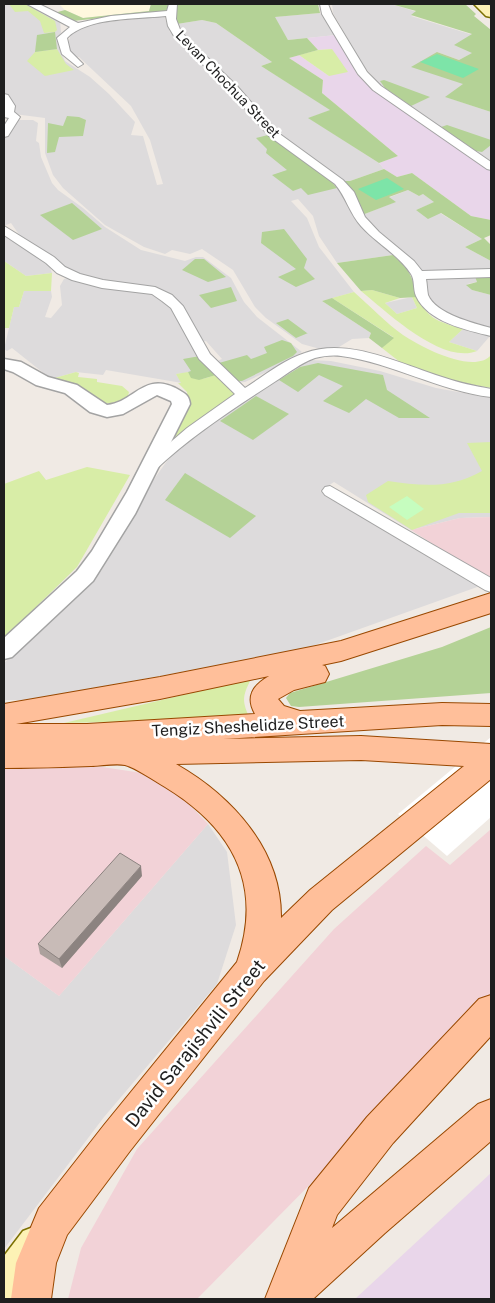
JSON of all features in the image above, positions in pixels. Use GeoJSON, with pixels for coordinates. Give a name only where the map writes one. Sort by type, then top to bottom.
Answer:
{"type":"FeatureCollection","features":[{"type":"Feature","properties":{"kind":"main road"},"geometry":{"type":"LineString","coordinates":[[481,4],[491,14]]}},
{"type":"Feature","properties":{"kind":"main road"},"geometry":{"type":"LineString","coordinates":[[4,720],[341,651],[426,625],[491,602]]}},
{"type":"Feature","properties":{"kind":"main road"},"geometry":{"type":"LineString","coordinates":[[304,723],[279,718],[266,708],[264,701],[272,689],[288,680],[375,660],[491,622]]}},
{"type":"Feature","properties":{"kind":"main road","name":"Tengiz Sheshelidze Street"},"geometry":{"type":"LineString","coordinates":[[4,720],[87,736],[442,714],[491,715]]}},
{"type":"Feature","properties":{"kind":"main road","name":"Tengiz Sheshelidze Street"},"geometry":{"type":"LineString","coordinates":[[4,756],[361,748],[491,756]]}},
{"type":"Feature","properties":{"kind":"main road"},"geometry":{"type":"LineString","coordinates":[[130,753],[199,794],[232,825],[242,842],[260,878],[263,905],[263,930],[252,970]]}},
{"type":"Feature","properties":{"kind":"main road","name":"David Sarajishvili Street"},"geometry":{"type":"LineString","coordinates":[[4,1285],[117,1138],[252,970],[321,900],[491,762]]}},
{"type":"Feature","properties":{"kind":"main road"},"geometry":{"type":"LineString","coordinates":[[284,1298],[323,1202],[380,1130],[491,1011]]}},
{"type":"Feature","properties":{"kind":"main road"},"geometry":{"type":"LineString","coordinates":[[284,1298],[370,1219],[491,1117]]}},
{"type":"Feature","properties":{"kind":"main road"},"geometry":{"type":"LineString","coordinates":[[31,1299],[36,1263],[53,1222]]}},
{"type":"Feature","properties":{"kind":"street"},"geometry":{"type":"LineString","coordinates":[[32,4],[76,26]]}},
{"type":"Feature","properties":{"kind":"street"},"geometry":{"type":"LineString","coordinates":[[324,4],[327,14],[363,74],[377,88],[491,168]]}},
{"type":"Feature","properties":{"kind":"street"},"geometry":{"type":"LineString","coordinates":[[78,64],[65,52],[62,38],[67,30],[95,22],[172,8]]}},
{"type":"Feature","properties":{"kind":"street","name":"Levan Chochua Street"},"geometry":{"type":"LineString","coordinates":[[172,8],[171,22],[177,34],[233,88],[273,134],[339,182],[348,192],[360,218],[375,234],[410,264],[419,275],[422,295],[430,305],[443,316],[491,332]]}},
{"type":"Feature","properties":{"kind":"street"},"geometry":{"type":"LineString","coordinates":[[4,98],[10,106],[6,113],[15,117],[4,134]]}},
{"type":"Feature","properties":{"kind":"street"},"geometry":{"type":"LineString","coordinates":[[4,230],[50,260],[61,270],[76,277],[102,284],[155,291],[167,298],[176,306],[204,356],[244,395]]}},
{"type":"Feature","properties":{"kind":"street"},"geometry":{"type":"LineString","coordinates":[[419,275],[491,273]]}},
{"type":"Feature","properties":{"kind":"street"},"geometry":{"type":"LineString","coordinates":[[147,471],[170,449],[244,395],[292,365],[315,354],[343,352],[378,360],[458,387],[491,393]]}},
{"type":"Feature","properties":{"kind":"street"},"geometry":{"type":"LineString","coordinates":[[4,364],[19,367],[40,380],[72,389],[89,404],[107,411],[124,407],[148,391],[165,390],[180,398],[181,404],[147,471],[98,557],[85,576],[4,651]]}},
{"type":"Feature","properties":{"kind":"street"},"geometry":{"type":"LineString","coordinates":[[330,491],[491,586]]}},
{"type":"Feature","properties":{"kind":"shaded area"},"geometry":{"type":"Polygon","coordinates":[[[4,4],[30,4],[60,20],[61,32],[58,45],[65,61],[90,77],[135,122],[131,135],[143,136],[157,185],[163,184],[150,140],[131,106],[79,57],[73,57],[67,47],[71,34],[89,24],[164,16],[170,32],[316,169],[339,187],[356,220],[393,255],[337,263],[319,236],[313,216],[298,199],[291,201],[307,218],[319,247],[354,292],[322,301],[371,333],[369,338],[352,339],[331,352],[302,344],[266,318],[255,307],[233,270],[202,249],[190,254],[172,250],[165,254],[144,247],[105,225],[63,188],[53,175],[45,153],[45,118],[14,114],[14,105],[4,94],[4,4]]]}},
{"type":"Feature","properties":{"kind":"shaded area"},"geometry":{"type":"Polygon","coordinates":[[[59,4],[151,4],[149,11],[83,18],[65,10],[59,4]]]}},
{"type":"Feature","properties":{"kind":"shaded area"},"geometry":{"type":"Polygon","coordinates":[[[332,4],[391,4],[417,12],[411,16],[473,35],[473,53],[459,60],[437,52],[464,84],[446,97],[491,112],[491,161],[396,97],[378,82],[365,68],[333,13],[332,4]]]}},
{"type":"Feature","properties":{"kind":"shaded area"},"geometry":{"type":"Polygon","coordinates":[[[320,13],[336,35],[288,40],[274,17],[320,13]]]}},
{"type":"Feature","properties":{"kind":"shaded area"},"geometry":{"type":"Polygon","coordinates":[[[202,20],[216,23],[272,62],[261,66],[331,110],[309,118],[379,163],[384,169],[350,181],[342,181],[277,135],[235,84],[182,34],[177,24],[202,20]]]}},
{"type":"Feature","properties":{"kind":"shaded area"},"geometry":{"type":"Polygon","coordinates":[[[336,35],[357,74],[374,89],[491,171],[491,220],[471,216],[412,173],[397,177],[384,169],[379,163],[398,156],[322,93],[323,80],[289,58],[299,55],[329,76],[332,49],[318,50],[307,38],[336,35]]]}},
{"type":"Feature","properties":{"kind":"shaded area"},"geometry":{"type":"Polygon","coordinates":[[[19,120],[33,120],[38,123],[36,141],[39,143],[41,157],[52,183],[58,190],[105,227],[141,250],[185,261],[196,257],[203,257],[231,278],[244,302],[257,317],[302,352],[271,370],[245,382],[236,383],[215,362],[222,359],[206,341],[198,343],[172,298],[96,281],[69,270],[20,236],[11,223],[4,226],[4,138],[19,120]]]}},
{"type":"Feature","properties":{"kind":"shaded area"},"geometry":{"type":"Polygon","coordinates":[[[408,190],[419,196],[423,194],[435,202],[416,210],[440,213],[482,239],[465,247],[491,261],[491,269],[423,272],[412,260],[377,234],[362,215],[395,202],[388,198],[408,190]]]}},
{"type":"Feature","properties":{"kind":"shaded area"},"geometry":{"type":"Polygon","coordinates":[[[4,232],[48,262],[52,273],[26,276],[4,261],[4,232]]]}},
{"type":"Feature","properties":{"kind":"shaded area"},"geometry":{"type":"Polygon","coordinates":[[[474,274],[477,282],[467,284],[472,290],[491,295],[491,329],[470,324],[442,311],[433,302],[425,288],[426,281],[435,276],[474,274]]]}},
{"type":"Feature","properties":{"kind":"shaded area"},"geometry":{"type":"Polygon","coordinates":[[[70,277],[150,293],[163,299],[174,308],[200,356],[192,372],[176,374],[182,383],[106,370],[103,375],[76,372],[51,379],[12,348],[7,351],[4,349],[14,307],[19,307],[24,291],[51,291],[52,297],[45,317],[51,318],[62,305],[60,286],[64,279],[70,277]]]}},
{"type":"Feature","properties":{"kind":"shaded area"},"geometry":{"type":"Polygon","coordinates":[[[412,297],[417,308],[397,314],[385,303],[412,297]]]}},
{"type":"Feature","properties":{"kind":"shaded area"},"geometry":{"type":"Polygon","coordinates":[[[463,329],[490,336],[477,351],[449,342],[463,329]]]}},
{"type":"Feature","properties":{"kind":"shaded area"},"geometry":{"type":"Polygon","coordinates":[[[310,360],[331,361],[380,371],[436,388],[491,398],[491,517],[460,518],[411,530],[334,482],[320,491],[480,586],[301,650],[29,700],[4,700],[4,663],[101,571],[145,492],[174,451],[276,379],[310,360]]]}},
{"type":"Feature","properties":{"kind":"shaded area"},"geometry":{"type":"Polygon","coordinates":[[[491,517],[491,581],[411,530],[460,518],[491,517]]]}},
{"type":"Feature","properties":{"kind":"shaded area"},"geometry":{"type":"Polygon","coordinates":[[[82,764],[149,774],[188,803],[208,824],[59,996],[4,956],[4,765],[82,764]]]}},
{"type":"Feature","properties":{"kind":"shaded area"},"geometry":{"type":"Polygon","coordinates":[[[208,824],[227,852],[236,925],[217,984],[104,1117],[4,1249],[4,956],[59,996],[208,824]]]}},
{"type":"Feature","properties":{"kind":"shaded area"},"geometry":{"type":"Polygon","coordinates":[[[491,829],[491,1001],[197,1299],[68,1299],[81,1248],[137,1149],[334,929],[426,846],[450,865],[491,829]]]}},
{"type":"Feature","properties":{"kind":"shaded area"},"geometry":{"type":"Polygon","coordinates":[[[491,1173],[491,1299],[355,1299],[491,1173]]]}},
{"type":"Feature","properties":{"kind":"green space"},"geometry":{"type":"Polygon","coordinates":[[[9,4],[25,4],[55,21],[57,30],[44,33],[40,21],[28,11],[15,12],[9,4]]]}},
{"type":"Feature","properties":{"kind":"green space"},"geometry":{"type":"Polygon","coordinates":[[[151,4],[170,4],[166,11],[73,21],[54,13],[65,10],[83,18],[149,11],[151,4]]]}},
{"type":"Feature","properties":{"kind":"green space"},"geometry":{"type":"Polygon","coordinates":[[[177,4],[318,4],[320,13],[275,17],[288,40],[307,38],[318,50],[289,58],[323,80],[322,93],[398,156],[379,163],[308,118],[330,110],[261,66],[272,62],[216,23],[202,20],[177,24],[175,8],[177,4]]]}},
{"type":"Feature","properties":{"kind":"green space"},"geometry":{"type":"Polygon","coordinates":[[[391,4],[465,4],[476,14],[474,16],[491,30],[491,112],[445,97],[463,84],[411,67],[437,52],[459,60],[472,53],[454,45],[472,34],[411,15],[416,11],[391,4]]]}},
{"type":"Feature","properties":{"kind":"green space"},"geometry":{"type":"Polygon","coordinates":[[[55,32],[57,49],[35,52],[37,35],[55,32]]]}},
{"type":"Feature","properties":{"kind":"green space"},"geometry":{"type":"Polygon","coordinates":[[[57,49],[66,64],[74,70],[45,76],[27,61],[35,52],[57,49]]]}},
{"type":"Feature","properties":{"kind":"green space"},"geometry":{"type":"Polygon","coordinates":[[[332,49],[348,72],[329,76],[299,55],[318,50],[332,49]]]}},
{"type":"Feature","properties":{"kind":"green space"},"geometry":{"type":"Polygon","coordinates":[[[437,54],[479,69],[463,78],[420,62],[437,54]]]}},
{"type":"Feature","properties":{"kind":"green space"},"geometry":{"type":"Polygon","coordinates":[[[384,80],[430,97],[411,106],[385,88],[380,81],[384,80]]]}},
{"type":"Feature","properties":{"kind":"green space"},"geometry":{"type":"Polygon","coordinates":[[[67,116],[86,120],[83,136],[59,137],[55,152],[47,153],[48,123],[63,126],[67,116]]]}},
{"type":"Feature","properties":{"kind":"green space"},"geometry":{"type":"Polygon","coordinates":[[[447,125],[491,140],[491,145],[482,152],[476,151],[441,127],[447,125]]]}},
{"type":"Feature","properties":{"kind":"green space"},"geometry":{"type":"Polygon","coordinates":[[[268,135],[329,179],[337,188],[308,195],[301,188],[293,191],[272,175],[287,170],[266,153],[267,149],[256,138],[268,135]]]}},
{"type":"Feature","properties":{"kind":"green space"},"geometry":{"type":"Polygon","coordinates":[[[384,169],[397,177],[412,173],[471,216],[491,220],[491,235],[484,238],[491,245],[491,261],[465,247],[482,239],[441,213],[428,219],[416,210],[434,202],[423,194],[419,196],[408,190],[389,197],[396,202],[362,215],[342,181],[350,181],[384,169]]]}},
{"type":"Feature","properties":{"kind":"green space"},"geometry":{"type":"Polygon","coordinates":[[[387,178],[404,189],[376,200],[358,189],[387,178]]]}},
{"type":"Feature","properties":{"kind":"green space"},"geometry":{"type":"Polygon","coordinates":[[[72,203],[102,229],[73,240],[40,215],[72,203]]]}},
{"type":"Feature","properties":{"kind":"green space"},"geometry":{"type":"Polygon","coordinates":[[[284,229],[307,259],[304,268],[315,279],[296,287],[278,277],[296,269],[261,243],[262,232],[284,229]]]}},
{"type":"Feature","properties":{"kind":"green space"},"geometry":{"type":"Polygon","coordinates":[[[393,255],[410,273],[417,297],[400,298],[372,290],[361,291],[337,263],[393,255]]]}},
{"type":"Feature","properties":{"kind":"green space"},"geometry":{"type":"Polygon","coordinates":[[[195,259],[204,259],[226,277],[208,282],[182,270],[195,259]]]}},
{"type":"Feature","properties":{"kind":"green space"},"geometry":{"type":"Polygon","coordinates":[[[4,261],[26,276],[52,273],[51,291],[24,291],[19,307],[14,307],[9,328],[4,328],[4,261]]]}},
{"type":"Feature","properties":{"kind":"green space"},"geometry":{"type":"Polygon","coordinates":[[[474,274],[491,275],[491,295],[472,290],[466,285],[477,282],[474,274]]]}},
{"type":"Feature","properties":{"kind":"green space"},"geometry":{"type":"Polygon","coordinates":[[[231,287],[237,301],[211,308],[199,295],[231,287]]]}},
{"type":"Feature","properties":{"kind":"green space"},"geometry":{"type":"Polygon","coordinates":[[[372,290],[400,298],[385,303],[397,314],[417,308],[412,297],[417,297],[431,316],[463,329],[449,342],[477,351],[463,353],[432,344],[400,323],[361,291],[372,290]]]}},
{"type":"Feature","properties":{"kind":"green space"},"geometry":{"type":"Polygon","coordinates":[[[354,292],[397,330],[434,352],[460,361],[473,362],[483,360],[491,355],[491,388],[453,381],[405,366],[382,348],[393,337],[332,298],[354,292]]]}},
{"type":"Feature","properties":{"kind":"green space"},"geometry":{"type":"Polygon","coordinates":[[[332,298],[394,338],[382,348],[369,338],[371,333],[322,301],[332,298]]]}},
{"type":"Feature","properties":{"kind":"green space"},"geometry":{"type":"Polygon","coordinates":[[[288,319],[308,333],[296,338],[276,323],[288,319]]]}},
{"type":"Feature","properties":{"kind":"green space"},"geometry":{"type":"Polygon","coordinates":[[[282,340],[291,343],[297,352],[293,356],[242,381],[235,381],[219,363],[247,355],[251,359],[267,353],[264,347],[282,340]]]}},
{"type":"Feature","properties":{"kind":"green space"},"geometry":{"type":"Polygon","coordinates":[[[200,356],[216,375],[199,380],[191,378],[188,372],[191,371],[183,359],[200,356]]]}},
{"type":"Feature","properties":{"kind":"green space"},"geometry":{"type":"Polygon","coordinates":[[[318,363],[383,375],[387,390],[430,418],[399,418],[366,399],[349,413],[323,401],[343,386],[319,375],[298,392],[279,380],[300,367],[318,363]]]}},
{"type":"Feature","properties":{"kind":"green space"},"geometry":{"type":"Polygon","coordinates":[[[76,372],[79,373],[78,377],[97,379],[97,382],[122,386],[129,392],[128,396],[117,402],[104,404],[51,379],[76,372]]]}},
{"type":"Feature","properties":{"kind":"green space"},"geometry":{"type":"Polygon","coordinates":[[[188,372],[190,376],[197,379],[216,375],[235,393],[234,396],[165,449],[188,401],[187,392],[178,383],[181,383],[176,374],[188,372]]]}},
{"type":"Feature","properties":{"kind":"green space"},"geometry":{"type":"Polygon","coordinates":[[[256,396],[289,414],[253,440],[220,421],[256,396]]]}},
{"type":"Feature","properties":{"kind":"green space"},"geometry":{"type":"Polygon","coordinates":[[[491,442],[491,513],[459,513],[412,530],[368,502],[366,495],[388,481],[436,485],[470,477],[482,471],[467,443],[491,442]]]}},
{"type":"Feature","properties":{"kind":"green space"},"geometry":{"type":"Polygon","coordinates":[[[87,467],[130,475],[77,567],[4,638],[4,484],[39,471],[46,480],[87,467]]]}},
{"type":"Feature","properties":{"kind":"green space"},"geometry":{"type":"Polygon","coordinates":[[[185,473],[256,516],[230,538],[165,500],[185,473]]]}},
{"type":"Feature","properties":{"kind":"green space"},"geometry":{"type":"Polygon","coordinates":[[[407,496],[424,509],[407,520],[389,507],[407,496]]]}},
{"type":"Feature","properties":{"kind":"green space"},"geometry":{"type":"Polygon","coordinates":[[[491,627],[491,693],[299,707],[291,706],[286,698],[290,693],[442,647],[491,627]]]}},
{"type":"Feature","properties":{"kind":"green space"},"geometry":{"type":"Polygon","coordinates":[[[251,679],[244,699],[250,719],[64,723],[251,679]]]}},
{"type":"Feature","properties":{"kind":"pier"},"geometry":{"type":"Polygon","coordinates":[[[491,737],[491,817],[447,856],[398,814],[491,737]]]}},
{"type":"Feature","properties":{"kind":"building"},"geometry":{"type":"Polygon","coordinates":[[[120,853],[141,866],[59,959],[38,944],[120,853]]]}}]}
